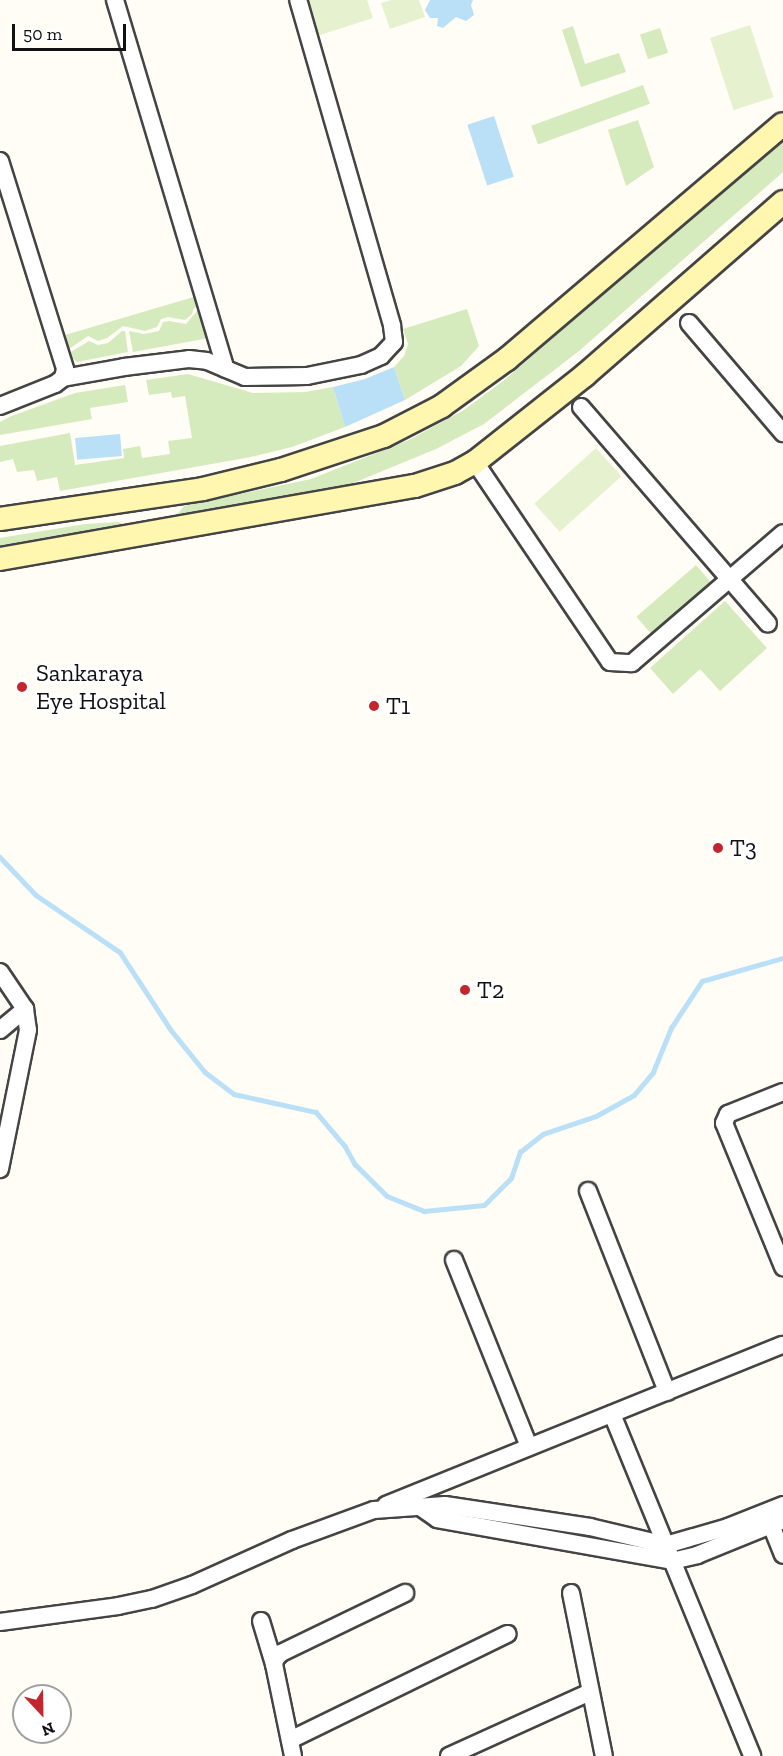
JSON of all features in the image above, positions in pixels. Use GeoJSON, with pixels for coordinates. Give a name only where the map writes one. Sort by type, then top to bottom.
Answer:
{"type":"FeatureCollection","features":[{"type":"Feature","properties":{"kind":"main road"},"geometry":{"type":"LineString","coordinates":[[0,519],[203,489],[281,470],[384,436],[442,406],[525,344],[783,124]]}},
{"type":"Feature","properties":{"kind":"main road"},"geometry":{"type":"LineString","coordinates":[[0,559],[415,486],[455,473],[475,462],[594,368],[783,202]]}},
{"type":"Feature","properties":{"kind":"main road"},"geometry":{"type":"LineString","coordinates":[[145,498],[150,533]]}},
{"type":"Feature","properties":{"kind":"street"},"geometry":{"type":"LineString","coordinates":[[116,0],[226,369]]}},
{"type":"Feature","properties":{"kind":"street"},"geometry":{"type":"LineString","coordinates":[[0,406],[63,378],[189,359],[207,362],[254,377],[316,374],[371,361],[381,356],[394,342],[389,313],[298,0]]}},
{"type":"Feature","properties":{"kind":"street"},"geometry":{"type":"LineString","coordinates":[[0,161],[63,355],[65,369],[63,378]]}},
{"type":"Feature","properties":{"kind":"street"},"geometry":{"type":"LineString","coordinates":[[689,323],[783,433]]}},
{"type":"Feature","properties":{"kind":"street"},"geometry":{"type":"LineString","coordinates":[[581,406],[768,624]]}},
{"type":"Feature","properties":{"kind":"street"},"geometry":{"type":"LineString","coordinates":[[475,462],[610,662],[632,663],[783,533]]}},
{"type":"Feature","properties":{"kind":"street"},"geometry":{"type":"LineString","coordinates":[[0,972],[25,1009],[28,1030],[0,1169]]}},
{"type":"Feature","properties":{"kind":"street"},"geometry":{"type":"LineString","coordinates":[[0,1030],[25,1009]]}},
{"type":"Feature","properties":{"kind":"street"},"geometry":{"type":"LineString","coordinates":[[783,1092],[728,1114],[724,1123],[783,1267]]}},
{"type":"Feature","properties":{"kind":"street"},"geometry":{"type":"LineString","coordinates":[[588,1191],[667,1392]]}},
{"type":"Feature","properties":{"kind":"street"},"geometry":{"type":"LineString","coordinates":[[454,1260],[529,1447]]}},
{"type":"Feature","properties":{"kind":"street"},"geometry":{"type":"LineString","coordinates":[[0,1622],[118,1606],[152,1599],[192,1585],[292,1540],[374,1510],[783,1345]]}},
{"type":"Feature","properties":{"kind":"street"},"geometry":{"type":"LineString","coordinates":[[612,1414],[752,1756]]}},
{"type":"Feature","properties":{"kind":"street"},"geometry":{"type":"LineString","coordinates":[[374,1510],[445,1505],[579,1526],[666,1545],[728,1527],[783,1505]]}},
{"type":"Feature","properties":{"kind":"street"},"geometry":{"type":"LineString","coordinates":[[420,1507],[437,1519],[672,1561],[697,1556],[777,1523],[783,1555]]}},
{"type":"Feature","properties":{"kind":"street"},"geometry":{"type":"LineString","coordinates":[[274,1664],[281,1653],[405,1593]]}},
{"type":"Feature","properties":{"kind":"street"},"geometry":{"type":"LineString","coordinates":[[571,1593],[604,1756]]}},
{"type":"Feature","properties":{"kind":"street"},"geometry":{"type":"LineString","coordinates":[[261,1621],[274,1664],[292,1748],[507,1634]]}},
{"type":"Feature","properties":{"kind":"street"},"geometry":{"type":"LineString","coordinates":[[449,1756],[590,1692]]}},
{"type":"Feature","properties":{"kind":"green space"},"geometry":{"type":"Polygon","coordinates":[[[303,0],[367,0],[373,18],[314,37],[303,0]]]}},
{"type":"Feature","properties":{"kind":"green space"},"geometry":{"type":"Polygon","coordinates":[[[391,0],[419,0],[425,17],[390,29],[381,3],[391,0]]]}},
{"type":"Feature","properties":{"kind":"green space"},"geometry":{"type":"Polygon","coordinates":[[[750,25],[773,97],[734,110],[710,38],[750,25]]]}},
{"type":"Feature","properties":{"kind":"green space"},"geometry":{"type":"Polygon","coordinates":[[[573,26],[585,64],[619,53],[626,72],[581,87],[562,30],[573,26]]]}},
{"type":"Feature","properties":{"kind":"green space"},"geometry":{"type":"Polygon","coordinates":[[[660,28],[668,53],[648,59],[640,34],[660,28]]]}},
{"type":"Feature","properties":{"kind":"green space"},"geometry":{"type":"Polygon","coordinates":[[[643,85],[650,104],[538,144],[531,126],[643,85]]]}},
{"type":"Feature","properties":{"kind":"green space"},"geometry":{"type":"Polygon","coordinates":[[[638,120],[654,167],[626,186],[608,130],[638,120]]]}},
{"type":"Feature","properties":{"kind":"green space"},"geometry":{"type":"Polygon","coordinates":[[[783,136],[783,172],[579,351],[484,424],[436,449],[346,486],[173,525],[175,517],[184,506],[311,479],[409,440],[464,410],[507,378],[783,136]]]}},
{"type":"Feature","properties":{"kind":"green space"},"geometry":{"type":"Polygon","coordinates":[[[197,296],[200,305],[194,308],[192,314],[185,320],[168,317],[161,319],[157,327],[145,331],[123,326],[107,338],[98,341],[88,336],[69,349],[65,335],[197,296]]]}},
{"type":"Feature","properties":{"kind":"green space"},"geometry":{"type":"Polygon","coordinates":[[[467,309],[479,346],[461,366],[405,400],[394,367],[404,356],[408,344],[403,329],[467,309]]]}},
{"type":"Feature","properties":{"kind":"green space"},"geometry":{"type":"Polygon","coordinates":[[[203,310],[209,338],[133,352],[129,331],[144,334],[159,331],[163,322],[169,321],[186,324],[197,311],[203,310]]]}},
{"type":"Feature","properties":{"kind":"green space"},"geometry":{"type":"Polygon","coordinates":[[[125,331],[128,352],[77,362],[71,357],[71,352],[89,341],[98,345],[108,343],[125,331]]]}},
{"type":"Feature","properties":{"kind":"green space"},"geometry":{"type":"Polygon","coordinates":[[[188,374],[253,393],[305,392],[333,387],[345,427],[292,447],[251,457],[60,491],[57,477],[37,481],[34,470],[17,472],[13,459],[0,462],[0,446],[70,433],[75,465],[124,458],[123,449],[140,446],[142,458],[170,454],[168,441],[192,438],[185,396],[172,398],[171,392],[149,395],[146,380],[188,374]]]}},
{"type":"Feature","properties":{"kind":"green space"},"geometry":{"type":"Polygon","coordinates":[[[125,385],[128,402],[90,408],[92,419],[0,435],[0,422],[9,417],[75,393],[125,385]]]}},
{"type":"Feature","properties":{"kind":"green space"},"geometry":{"type":"Polygon","coordinates":[[[596,448],[621,476],[560,532],[534,504],[596,448]]]}},
{"type":"Feature","properties":{"kind":"green space"},"geometry":{"type":"Polygon","coordinates":[[[118,522],[125,525],[125,532],[0,554],[0,538],[85,524],[118,522]]]}},
{"type":"Feature","properties":{"kind":"green space"},"geometry":{"type":"Polygon","coordinates":[[[696,565],[714,586],[655,638],[636,617],[696,565]]]}},
{"type":"Feature","properties":{"kind":"green space"},"geometry":{"type":"Polygon","coordinates":[[[725,601],[767,648],[720,691],[700,669],[673,694],[650,668],[725,601]]]}},
{"type":"Feature","properties":{"kind":"water"},"geometry":{"type":"Polygon","coordinates":[[[430,0],[473,0],[471,5],[474,15],[466,21],[456,17],[443,28],[437,26],[438,18],[430,18],[425,10],[430,0]]]}},
{"type":"Feature","properties":{"kind":"water"},"geometry":{"type":"Polygon","coordinates":[[[494,116],[514,177],[487,186],[467,125],[494,116]]]}},
{"type":"Feature","properties":{"kind":"water"},"geometry":{"type":"Polygon","coordinates":[[[394,367],[405,400],[345,427],[333,387],[365,379],[394,367]]]}},
{"type":"Feature","properties":{"kind":"water"},"geometry":{"type":"Polygon","coordinates":[[[120,434],[122,456],[77,460],[75,438],[120,434]]]}},
{"type":"Feature","properties":{"kind":"waterway"},"geometry":{"type":"LineString","coordinates":[[0,857],[36,895],[120,952],[171,1030],[205,1072],[234,1094],[316,1112],[345,1146],[355,1164],[387,1196],[424,1211],[484,1205],[511,1178],[520,1152],[543,1134],[596,1116],[634,1095],[653,1072],[671,1028],[702,981],[783,958]]}},
{"type":"Feature","properties":{"kind":"place","name":"Sankaraya Eye Hospital"},"geometry":{"type":"Point","coordinates":[22,687]}},
{"type":"Feature","properties":{"kind":"place","name":"T1"},"geometry":{"type":"Point","coordinates":[374,706]}},
{"type":"Feature","properties":{"kind":"place","name":"T3"},"geometry":{"type":"Point","coordinates":[718,848]}},
{"type":"Feature","properties":{"kind":"place","name":"T2"},"geometry":{"type":"Point","coordinates":[465,990]}}]}
